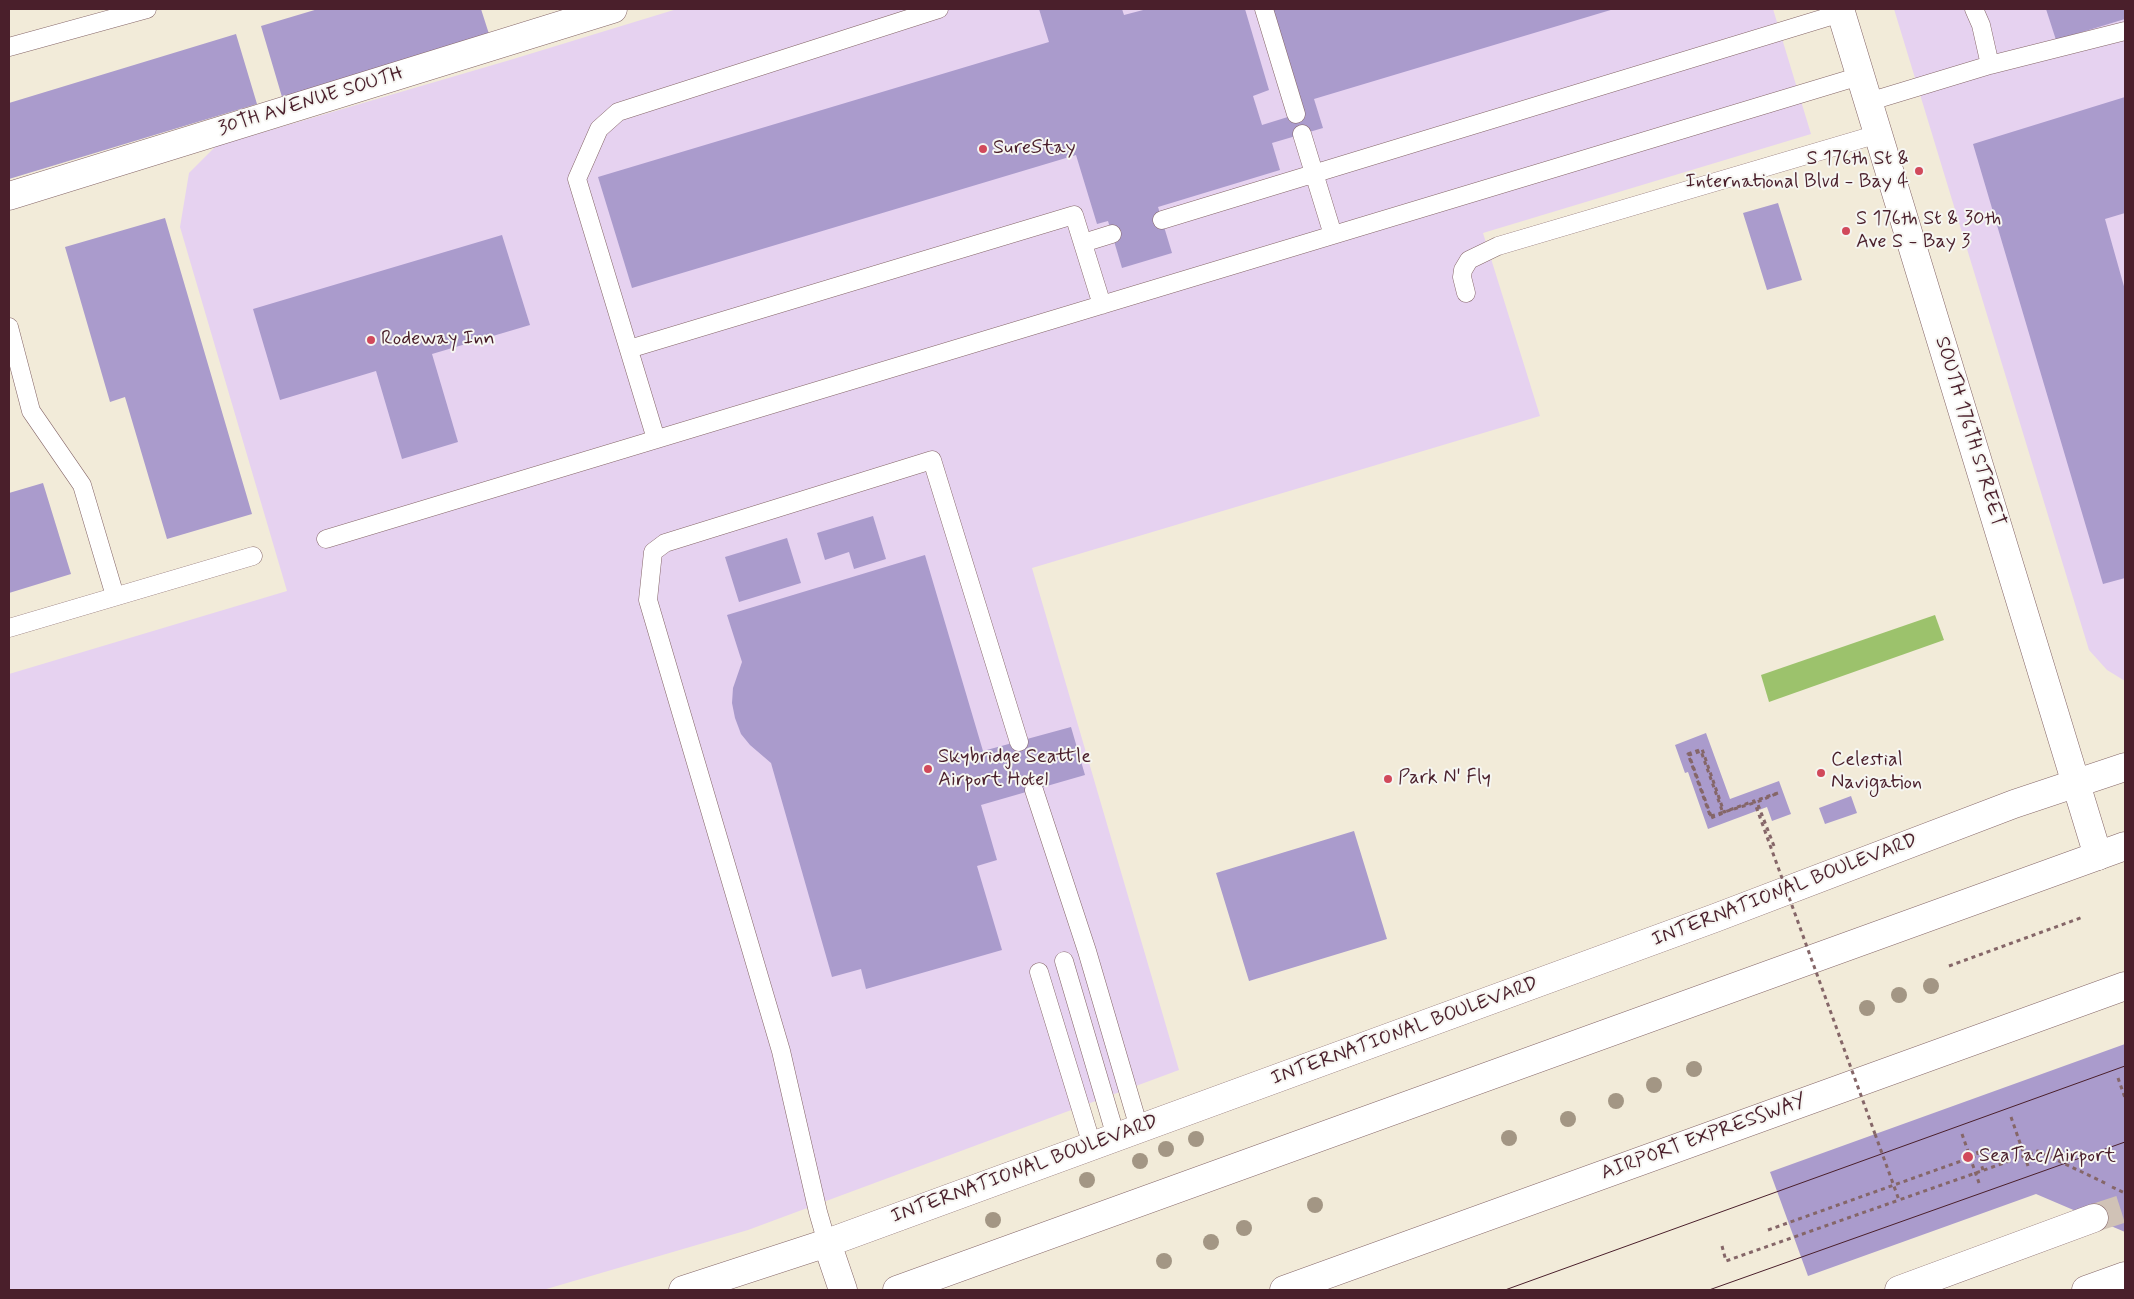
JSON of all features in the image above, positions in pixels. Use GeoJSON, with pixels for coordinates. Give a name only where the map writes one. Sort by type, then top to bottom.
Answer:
{"type":"FeatureCollection","features":[{"type":"Feature","properties":{"kind":"main road","name":"30TH AVENUE SOUTH"},"geometry":{"type":"LineString","coordinates":[[9,196],[613,9]]}},
{"type":"Feature","properties":{"kind":"main road","name":"SOUTH 176TH STREET"},"geometry":{"type":"LineString","coordinates":[[1840,11],[2098,856]]}},
{"type":"Feature","properties":{"kind":"main road","name":"INTERNATIONAL BOULEVARD"},"geometry":{"type":"LineString","coordinates":[[683,1290],[827,1243],[1715,918],[2014,804],[2125,767]]}},
{"type":"Feature","properties":{"kind":"main road"},"geometry":{"type":"LineString","coordinates":[[897,1290],[2125,846]]}},
{"type":"Feature","properties":{"kind":"main road","name":"AIRPORT EXPRESSWAY"},"geometry":{"type":"LineString","coordinates":[[1284,1290],[2125,986]]}},
{"type":"Feature","properties":{"kind":"main road"},"geometry":{"type":"LineString","coordinates":[[1899,1290],[2094,1218]]}},
{"type":"Feature","properties":{"kind":"main road"},"geometry":{"type":"LineString","coordinates":[[827,1243],[843,1290]]}},
{"type":"Feature","properties":{"kind":"main road"},"geometry":{"type":"LineString","coordinates":[[2087,1290],[2125,1276]]}},
{"type":"Feature","properties":{"kind":"lane"},"geometry":{"type":"LineString","coordinates":[[9,47],[147,9]]}},
{"type":"Feature","properties":{"kind":"lane"},"geometry":{"type":"LineString","coordinates":[[656,440],[577,179],[599,129],[618,112],[939,9]]}},
{"type":"Feature","properties":{"kind":"lane"},"geometry":{"type":"LineString","coordinates":[[1264,9],[1296,114]]}},
{"type":"Feature","properties":{"kind":"lane"},"geometry":{"type":"LineString","coordinates":[[1162,220],[1840,11]]}},
{"type":"Feature","properties":{"kind":"lane"},"geometry":{"type":"LineString","coordinates":[[1980,14],[1990,65]]}},
{"type":"Feature","properties":{"kind":"lane"},"geometry":{"type":"LineString","coordinates":[[1868,102],[1990,65],[2125,32]]}},
{"type":"Feature","properties":{"kind":"lane"},"geometry":{"type":"LineString","coordinates":[[326,539],[1860,76]]}},
{"type":"Feature","properties":{"kind":"lane"},"geometry":{"type":"LineString","coordinates":[[1302,134],[1333,235]]}},
{"type":"Feature","properties":{"kind":"lane"},"geometry":{"type":"LineString","coordinates":[[1466,293],[1462,277],[1463,270],[1469,260],[1498,246],[1878,134]]}},
{"type":"Feature","properties":{"kind":"lane"},"geometry":{"type":"LineString","coordinates":[[629,349],[1074,215],[1102,305]]}},
{"type":"Feature","properties":{"kind":"lane"},"geometry":{"type":"LineString","coordinates":[[1083,243],[1112,234]]}},
{"type":"Feature","properties":{"kind":"lane"},"geometry":{"type":"LineString","coordinates":[[9,327],[31,411],[82,485],[115,596]]}},
{"type":"Feature","properties":{"kind":"lane"},"geometry":{"type":"LineString","coordinates":[[827,1243],[818,1212],[781,1051],[648,600],[653,552],[665,543],[932,460],[1019,742]]}},
{"type":"Feature","properties":{"kind":"lane"},"geometry":{"type":"LineString","coordinates":[[9,628],[253,556]]}},
{"type":"Feature","properties":{"kind":"lane"},"geometry":{"type":"LineString","coordinates":[[1034,790],[1087,951],[1116,1137]]}},
{"type":"Feature","properties":{"kind":"lane"},"geometry":{"type":"LineString","coordinates":[[1064,961],[1116,1137]]}},
{"type":"Feature","properties":{"kind":"lane"},"geometry":{"type":"LineString","coordinates":[[1039,972],[1116,1137]]}},
{"type":"Feature","properties":{"kind":"path"},"geometry":{"type":"LineString","coordinates":[[1755,801],[1724,812],[1702,749],[1688,754],[1711,818],[1723,813],[1701,751],[1689,755],[1711,816],[1755,801],[1778,793]]}},
{"type":"Feature","properties":{"kind":"path"},"geometry":{"type":"LineString","coordinates":[[1755,801],[1774,846]]}},
{"type":"Feature","properties":{"kind":"path"},"geometry":{"type":"LineString","coordinates":[[1755,801],[1899,1200]]}},
{"type":"Feature","properties":{"kind":"path"},"geometry":{"type":"LineString","coordinates":[[1949,966],[2083,917]]}},
{"type":"Feature","properties":{"kind":"path"},"geometry":{"type":"LineString","coordinates":[[2118,1078],[2125,1098]]}},
{"type":"Feature","properties":{"kind":"path"},"geometry":{"type":"LineString","coordinates":[[2010,1117],[2028,1166]]}},
{"type":"Feature","properties":{"kind":"path"},"geometry":{"type":"LineString","coordinates":[[1962,1134],[1979,1183]]}},
{"type":"Feature","properties":{"kind":"path"},"geometry":{"type":"LineString","coordinates":[[1722,1246],[1726,1261],[2038,1151],[2125,1193]]}},
{"type":"Feature","properties":{"kind":"path"},"geometry":{"type":"LineString","coordinates":[[1965,1160],[1978,1153],[1983,1170]]}},
{"type":"Feature","properties":{"kind":"path"},"geometry":{"type":"LineString","coordinates":[[1768,1230],[1970,1158]]}},
{"type":"Feature","properties":{"kind":"shaded area"},"geometry":{"type":"Polygon","coordinates":[[[677,9],[1773,9],[1811,134],[1483,233],[1540,416],[1032,568],[1179,1070],[748,1230],[543,1290],[9,1290],[9,674],[287,591],[180,227],[189,173],[216,146],[677,9]]]}},
{"type":"Feature","properties":{"kind":"shaded area"},"geometry":{"type":"Polygon","coordinates":[[[1894,9],[2125,9],[2125,681],[2107,670],[2089,650],[1894,9]]]}},
{"type":"Feature","properties":{"kind":"green space"},"geometry":{"type":"Polygon","coordinates":[[[1935,615],[1944,640],[1769,702],[1761,675],[1935,615]]]}},
{"type":"Feature","properties":{"kind":"building"},"geometry":{"type":"Polygon","coordinates":[[[318,9],[481,9],[489,34],[282,97],[261,26],[318,9]]]}},
{"type":"Feature","properties":{"kind":"building","name":"SureStay"},"geometry":{"type":"Polygon","coordinates":[[[1039,9],[1122,9],[1124,15],[1147,9],[1245,9],[1269,90],[1253,96],[1262,125],[1304,112],[1273,9],[1614,9],[1314,99],[1323,128],[1272,143],[1280,170],[1158,207],[1172,253],[1122,268],[1108,221],[1097,224],[1076,155],[632,288],[598,177],[1049,42],[1039,9]]]}},
{"type":"Feature","properties":{"kind":"building"},"geometry":{"type":"Polygon","coordinates":[[[2046,9],[2125,9],[2125,19],[2056,40],[2046,9]]]}},
{"type":"Feature","properties":{"kind":"building"},"geometry":{"type":"Polygon","coordinates":[[[236,34],[257,104],[9,179],[9,103],[236,34]]]}},
{"type":"Feature","properties":{"kind":"building"},"geometry":{"type":"Polygon","coordinates":[[[2125,97],[2125,213],[2105,219],[2125,290],[2125,578],[2103,584],[1973,144],[2125,97]]]}},
{"type":"Feature","properties":{"kind":"building"},"geometry":{"type":"Polygon","coordinates":[[[1778,203],[1802,280],[1767,290],[1743,213],[1778,203]]]}},
{"type":"Feature","properties":{"kind":"building"},"geometry":{"type":"Polygon","coordinates":[[[165,218],[252,514],[167,539],[125,397],[110,402],[65,247],[165,218]]]}},
{"type":"Feature","properties":{"kind":"building","name":"Rodeway Inn"},"geometry":{"type":"Polygon","coordinates":[[[502,235],[530,325],[432,354],[458,442],[402,459],[376,371],[280,400],[253,309],[502,235]]]}},
{"type":"Feature","properties":{"kind":"building"},"geometry":{"type":"Polygon","coordinates":[[[43,483],[71,574],[9,593],[9,493],[43,483]]]}},
{"type":"Feature","properties":{"kind":"building"},"geometry":{"type":"Polygon","coordinates":[[[873,516],[886,559],[854,569],[849,552],[825,560],[817,533],[873,516]]]}},
{"type":"Feature","properties":{"kind":"building"},"geometry":{"type":"Polygon","coordinates":[[[787,538],[801,583],[739,602],[725,557],[787,538]]]}},
{"type":"Feature","properties":{"kind":"building","name":"Skybridge Seattle Airport Hotel"},"geometry":{"type":"Polygon","coordinates":[[[925,555],[983,751],[1071,727],[1085,775],[981,805],[997,860],[977,866],[1002,950],[866,989],[861,969],[832,977],[771,763],[750,745],[741,734],[735,718],[732,703],[733,688],[742,662],[727,615],[925,555]]]}},
{"type":"Feature","properties":{"kind":"building"},"geometry":{"type":"Polygon","coordinates":[[[1706,733],[1730,799],[1779,781],[1791,814],[1772,821],[1767,807],[1708,829],[1688,772],[1685,773],[1675,745],[1706,733]]]}},
{"type":"Feature","properties":{"kind":"building"},"geometry":{"type":"Polygon","coordinates":[[[1851,796],[1857,813],[1825,824],[1819,808],[1851,796]]]}},
{"type":"Feature","properties":{"kind":"building"},"geometry":{"type":"Polygon","coordinates":[[[1354,831],[1387,939],[1249,981],[1216,873],[1354,831]]]}},
{"type":"Feature","properties":{"kind":"building","name":"SeaTac/Airport"},"geometry":{"type":"Polygon","coordinates":[[[2125,1044],[2125,1232],[2036,1194],[1808,1276],[1770,1172],[2125,1044]]]}},
{"type":"Feature","properties":{"kind":"tunnel"},"geometry":{"type":"LineString","coordinates":[[2094,1218],[2125,1208]]}},
{"type":"Feature","properties":{"kind":"tram line"},"geometry":{"type":"LineString","coordinates":[[1505,1290],[2125,1066]]}},
{"type":"Feature","properties":{"kind":"tram line"},"geometry":{"type":"LineString","coordinates":[[1709,1290],[2125,1142]]}},
{"type":"Feature","properties":{"kind":"place","name":"SureStay"},"geometry":{"type":"Point","coordinates":[983,149]}},
{"type":"Feature","properties":{"kind":"place","name":"S 176th St & International Blvd - Bay 4"},"geometry":{"type":"Point","coordinates":[1919,171]}},
{"type":"Feature","properties":{"kind":"place","name":"S 176th St & 30th Ave S - Bay 3"},"geometry":{"type":"Point","coordinates":[1846,231]}},
{"type":"Feature","properties":{"kind":"place","name":"Rodeway Inn"},"geometry":{"type":"Point","coordinates":[371,340]}},
{"type":"Feature","properties":{"kind":"place","name":"Skybridge Seattle Airport Hotel"},"geometry":{"type":"Point","coordinates":[928,769]}},
{"type":"Feature","properties":{"kind":"place","name":"Celestial Navigation"},"geometry":{"type":"Point","coordinates":[1821,773]}},
{"type":"Feature","properties":{"kind":"place","name":"Park N' Fly"},"geometry":{"type":"Point","coordinates":[1388,779]}},
{"type":"Feature","properties":{"kind":"place","name":"SeaTac/Airport"},"geometry":{"type":"Point","coordinates":[1968,1157]}}]}
